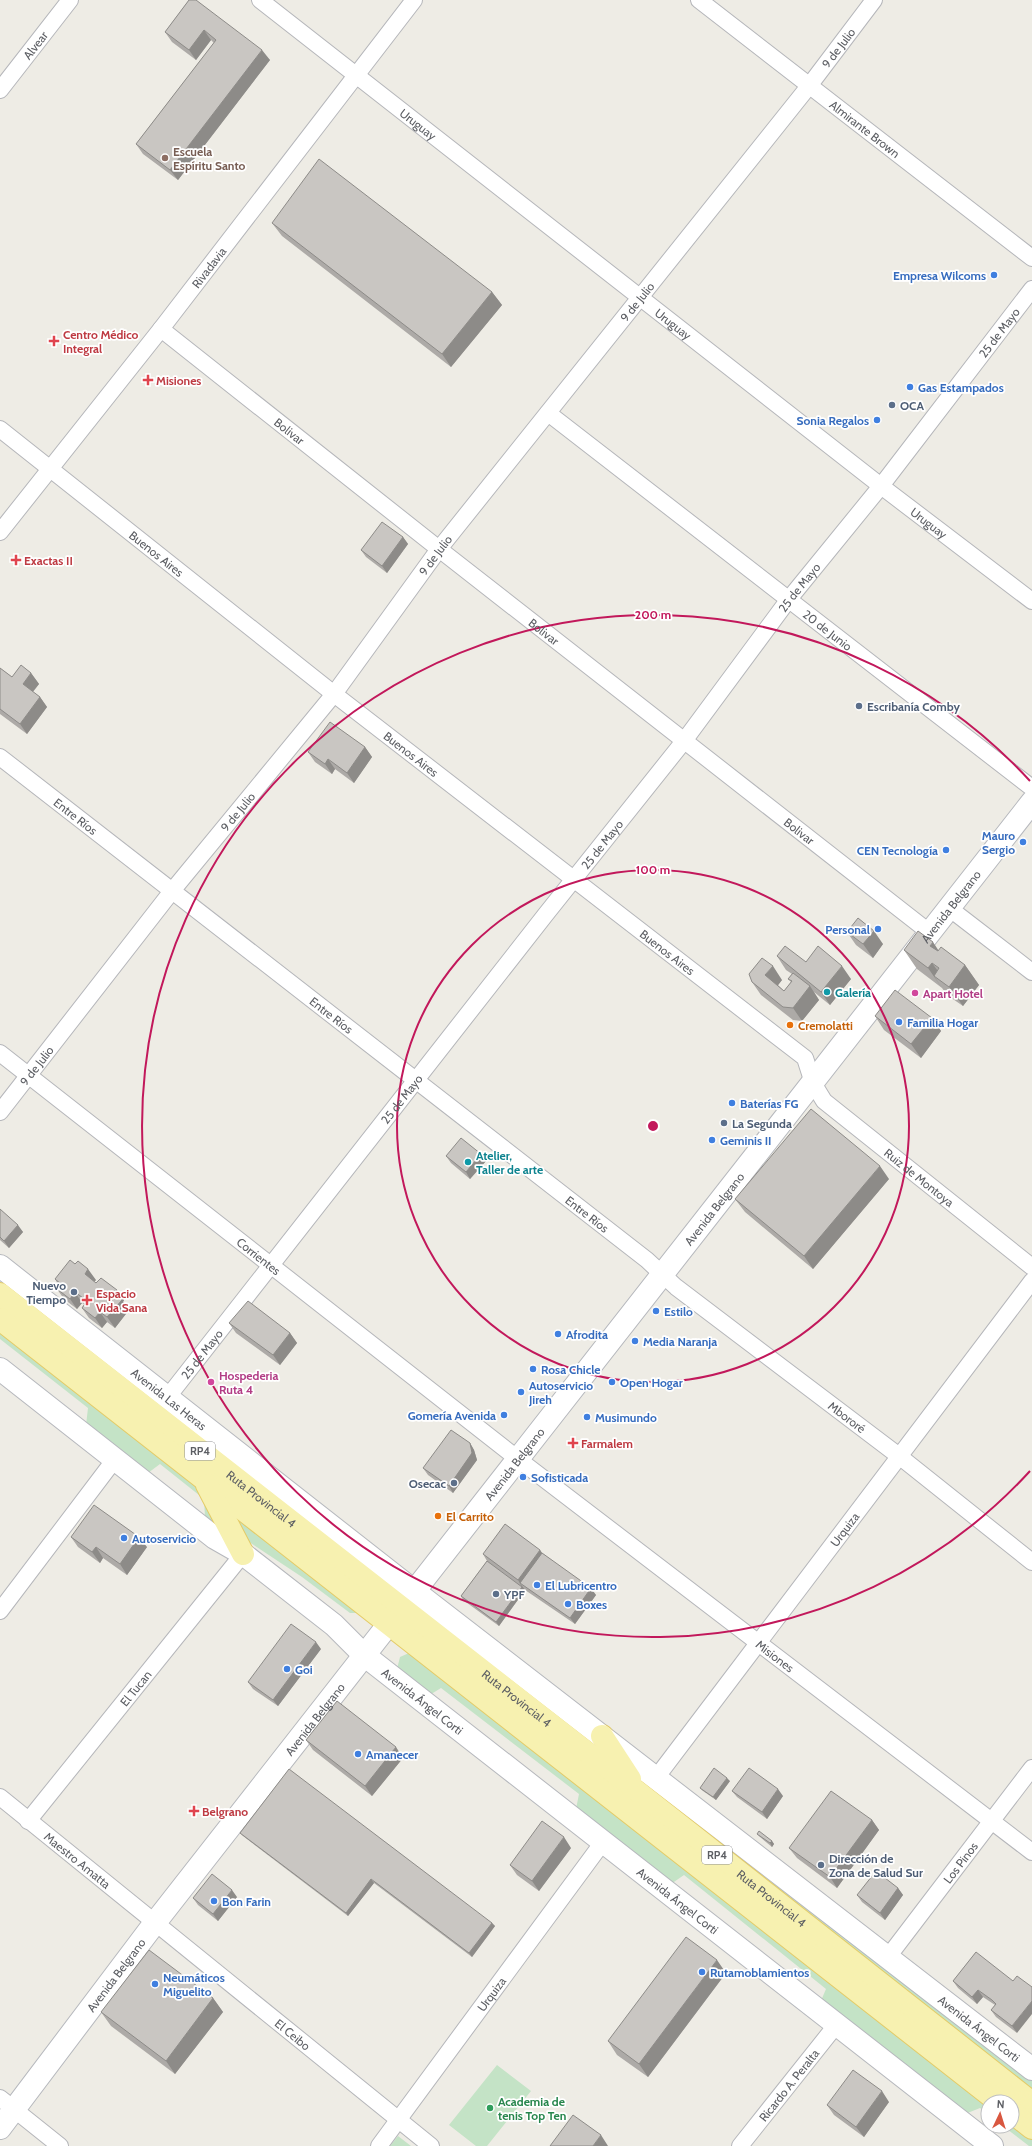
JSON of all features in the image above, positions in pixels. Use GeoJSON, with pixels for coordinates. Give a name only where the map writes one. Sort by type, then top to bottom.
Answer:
{"type":"FeatureCollection","features":[{"type":"Feature","properties":{"kind":"main road","name":"Avenida Belgrano"},"geometry":{"type":"LineString","coordinates":[[0,2128],[7,2104],[154,1924],[661,1274],[1032,802]]}},
{"type":"Feature","properties":{"kind":"main road","name":"Avenida Las Heras"},"geometry":{"type":"LineString","coordinates":[[0,1266],[414,1590]]}},
{"type":"Feature","properties":{"kind":"main road","name":"Ruta Provincial 4"},"geometry":{"type":"LineString","coordinates":[[0,1294],[395,1616],[989,2094]]}},
{"type":"Feature","properties":{"kind":"main road","name":"Ruta Provincial 4"},"geometry":{"type":"LineString","coordinates":[[0,1319],[204,1479],[640,1794],[1032,2104]]}},
{"type":"Feature","properties":{"kind":"main road"},"geometry":{"type":"LineString","coordinates":[[0,1369],[215,1538],[243,1554],[344,1634],[364,1655]]}},
{"type":"Feature","properties":{"kind":"main road"},"geometry":{"type":"LineString","coordinates":[[204,1479],[243,1554]]}},
{"type":"Feature","properties":{"kind":"main road","name":"Avenida Ángel Corti"},"geometry":{"type":"LineString","coordinates":[[414,1590],[1032,2069]]}},
{"type":"Feature","properties":{"kind":"main road","name":"Avenida Ángel Corti"},"geometry":{"type":"LineString","coordinates":[[364,1655],[992,2146]]}},
{"type":"Feature","properties":{"kind":"main road"},"geometry":{"type":"LineString","coordinates":[[602,1736],[640,1794]]}},
{"type":"Feature","properties":{"kind":"main road"},"geometry":{"type":"LineString","coordinates":[[1020,2118],[1032,2128]]}},
{"type":"Feature","properties":{"kind":"street","name":"Alvear"},"geometry":{"type":"LineString","coordinates":[[2,83],[70,0]]}},
{"type":"Feature","properties":{"kind":"street","name":"Uruguay"},"geometry":{"type":"LineString","coordinates":[[260,0],[642,297],[881,486],[1032,601]]}},
{"type":"Feature","properties":{"kind":"street","name":"Rivadavia"},"geometry":{"type":"LineString","coordinates":[[0,532],[50,467],[161,329],[414,0]]}},
{"type":"Feature","properties":{"kind":"street","name":"Almirante Brown"},"geometry":{"type":"LineString","coordinates":[[699,0],[1032,258]]}},
{"type":"Feature","properties":{"kind":"street","name":"9 de Julio"},"geometry":{"type":"LineString","coordinates":[[0,1112],[172,891],[334,694],[438,549],[642,297],[809,86],[874,0]]}},
{"type":"Feature","properties":{"kind":"street","name":"25 de Mayo"},"geometry":{"type":"LineString","coordinates":[[167,1398],[270,1265],[684,741],[789,599],[881,486],[1032,289]]}},
{"type":"Feature","properties":{"kind":"street","name":"Bolivar"},"geometry":{"type":"LineString","coordinates":[[161,329],[438,549],[929,932]]}},
{"type":"Feature","properties":{"kind":"street","name":"20 de Junio"},"geometry":{"type":"LineString","coordinates":[[548,413],[1032,788]]}},
{"type":"Feature","properties":{"kind":"street","name":"Buenos Aires"},"geometry":{"type":"LineString","coordinates":[[0,429],[50,467],[334,694],[805,1058],[813,1082]]}},
{"type":"Feature","properties":{"kind":"street","name":"Entre Ríos"},"geometry":{"type":"LineString","coordinates":[[0,757],[417,1079],[647,1260],[661,1274]]}},
{"type":"Feature","properties":{"kind":"street"},"geometry":{"type":"LineString","coordinates":[[949,908],[1032,972]]}},
{"type":"Feature","properties":{"kind":"street","name":"Corrientes"},"geometry":{"type":"LineString","coordinates":[[0,1053],[518,1459]]}},
{"type":"Feature","properties":{"kind":"street","name":"Ruiz de Montoya"},"geometry":{"type":"LineString","coordinates":[[813,1082],[824,1101],[1032,1267]]}},
{"type":"Feature","properties":{"kind":"street","name":"Mbororé"},"geometry":{"type":"LineString","coordinates":[[661,1274],[899,1456],[1032,1562]]}},
{"type":"Feature","properties":{"kind":"street","name":"Urquiza"},"geometry":{"type":"LineString","coordinates":[[656,1778],[759,1644],[1032,1281]]}},
{"type":"Feature","properties":{"kind":"street"},"geometry":{"type":"LineString","coordinates":[[0,1611],[115,1459]]}},
{"type":"Feature","properties":{"kind":"street","name":"Misiones"},"geometry":{"type":"LineString","coordinates":[[518,1459],[1032,1852]]}},
{"type":"Feature","properties":{"kind":"street","name":"El Tucan"},"geometry":{"type":"LineString","coordinates":[[28,1821],[243,1554]]}},
{"type":"Feature","properties":{"kind":"street","name":"Los Pinos"},"geometry":{"type":"LineString","coordinates":[[888,1957],[1032,1768]]}},
{"type":"Feature","properties":{"kind":"street","name":"Maestro Amatta"},"geometry":{"type":"LineString","coordinates":[[0,1797],[154,1924]]}},
{"type":"Feature","properties":{"kind":"street","name":"Urquiza"},"geometry":{"type":"LineString","coordinates":[[379,2146],[399,2121],[603,1842]]}},
{"type":"Feature","properties":{"kind":"street","name":"El Ceibo"},"geometry":{"type":"LineString","coordinates":[[154,1924],[431,2146]]}},
{"type":"Feature","properties":{"kind":"street","name":"Ricardo A. Peralta"},"geometry":{"type":"LineString","coordinates":[[740,2146],[836,2024]]}},
{"type":"Feature","properties":{"kind":"street"},"geometry":{"type":"LineString","coordinates":[[7,2104],[60,2146]]}},
{"type":"Feature","properties":{"kind":"green space"},"geometry":{"type":"Polygon","coordinates":[[[0,1329],[205,1489],[223,1530],[205,1517],[204,1499],[160,1464],[148,1473],[86,1425],[88,1408],[0,1339],[0,1329]]]}},
{"type":"Feature","properties":{"kind":"green space"},"geometry":{"type":"Polygon","coordinates":[[[236,1516],[357,1610],[356,1613],[350,1613],[302,1577],[243,1538],[236,1516]]]}},
{"type":"Feature","properties":{"kind":"green space"},"geometry":{"type":"Polygon","coordinates":[[[409,1653],[980,2096],[980,2108],[965,2114],[820,2003],[826,1989],[684,1875],[671,1884],[576,1809],[579,1794],[441,1688],[428,1696],[397,1669],[400,1657],[409,1653]]]}},
{"type":"Feature","properties":{"kind":"green space"},"geometry":{"type":"Polygon","coordinates":[[[630,1765],[1032,2081],[1032,2095],[648,1793],[630,1765]]]}},
{"type":"Feature","properties":{"kind":"green space","name":"Academia de tenis Top Ten"},"geometry":{"type":"Polygon","coordinates":[[[497,2065],[531,2091],[487,2146],[476,2146],[449,2125],[497,2065]]]}},
{"type":"Feature","properties":{"kind":"green space"},"geometry":{"type":"Polygon","coordinates":[[[1020,2129],[1032,2134],[1032,2146],[1029,2146],[1013,2134],[1020,2134],[1020,2129]]]}},
{"type":"Feature","properties":{"kind":"green space"},"geometry":{"type":"Polygon","coordinates":[[[398,2136],[411,2146],[390,2146],[398,2136]]]}},
{"type":"Feature","properties":{"kind":"building"},"geometry":{"type":"Polygon","coordinates":[[[189,0],[196,0],[262,50],[170,170],[136,144],[216,40],[204,30],[189,50],[165,32],[189,0]]]}},
{"type":"Feature","properties":{"kind":"building"},"geometry":{"type":"Polygon","coordinates":[[[319,159],[492,292],[442,354],[272,223],[319,159]]]}},
{"type":"Feature","properties":{"kind":"building"},"geometry":{"type":"Polygon","coordinates":[[[382,522],[403,537],[382,566],[361,550],[382,522]]]}},
{"type":"Feature","properties":{"kind":"building"},"geometry":{"type":"Polygon","coordinates":[[[21,665],[31,673],[23,684],[40,697],[20,724],[0,709],[0,668],[12,677],[21,665]]]}},
{"type":"Feature","properties":{"kind":"building"},"geometry":{"type":"Polygon","coordinates":[[[330,722],[365,747],[347,773],[328,759],[325,764],[308,752],[330,722]]]}},
{"type":"Feature","properties":{"kind":"building"},"geometry":{"type":"Polygon","coordinates":[[[858,918],[874,931],[863,944],[847,932],[858,918]]]}},
{"type":"Feature","properties":{"kind":"building"},"geometry":{"type":"Polygon","coordinates":[[[918,931],[933,942],[930,946],[938,951],[941,947],[965,965],[949,987],[934,976],[939,968],[932,963],[928,968],[904,950],[918,931]]]}},
{"type":"Feature","properties":{"kind":"building"},"geometry":{"type":"Polygon","coordinates":[[[785,946],[806,962],[818,946],[842,966],[821,992],[777,956],[785,946]]]}},
{"type":"Feature","properties":{"kind":"building"},"geometry":{"type":"Polygon","coordinates":[[[762,958],[773,966],[765,975],[784,991],[792,981],[788,979],[793,973],[810,986],[793,1008],[783,1007],[752,982],[749,974],[762,958]]]}},
{"type":"Feature","properties":{"kind":"building"},"geometry":{"type":"Polygon","coordinates":[[[895,990],[932,1018],[911,1044],[875,1016],[895,990]]]}},
{"type":"Feature","properties":{"kind":"building"},"geometry":{"type":"Polygon","coordinates":[[[811,1109],[880,1166],[804,1256],[735,1199],[811,1109]]]}},
{"type":"Feature","properties":{"kind":"building","name":"Atelier, Taller de arte"},"geometry":{"type":"Polygon","coordinates":[[[461,1138],[481,1154],[466,1172],[446,1156],[461,1138]]]}},
{"type":"Feature","properties":{"kind":"building"},"geometry":{"type":"Polygon","coordinates":[[[0,1209],[18,1225],[4,1241],[0,1237],[0,1209]]]}},
{"type":"Feature","properties":{"kind":"building"},"geometry":{"type":"Polygon","coordinates":[[[70,1260],[75,1264],[78,1261],[88,1269],[85,1274],[96,1283],[101,1278],[117,1290],[114,1294],[122,1300],[107,1317],[100,1312],[95,1318],[82,1308],[87,1301],[75,1292],[70,1299],[57,1289],[61,1284],[55,1279],[70,1260]]]}},
{"type":"Feature","properties":{"kind":"building"},"geometry":{"type":"Polygon","coordinates":[[[248,1301],[290,1333],[273,1355],[229,1323],[248,1301]]]}},
{"type":"Feature","properties":{"kind":"building"},"geometry":{"type":"Polygon","coordinates":[[[451,1430],[470,1443],[472,1453],[449,1486],[423,1468],[451,1430]]]}},
{"type":"Feature","properties":{"kind":"building"},"geometry":{"type":"Polygon","coordinates":[[[94,1505],[139,1537],[120,1564],[96,1547],[92,1552],[71,1537],[94,1505]]]}},
{"type":"Feature","properties":{"kind":"building"},"geometry":{"type":"Polygon","coordinates":[[[505,1524],[540,1550],[518,1580],[483,1554],[505,1524]]]}},
{"type":"Feature","properties":{"kind":"building"},"geometry":{"type":"Polygon","coordinates":[[[542,1553],[591,1588],[570,1618],[520,1583],[542,1553]]]}},
{"type":"Feature","properties":{"kind":"building"},"geometry":{"type":"Polygon","coordinates":[[[487,1561],[522,1587],[496,1622],[461,1596],[487,1561]]]}},
{"type":"Feature","properties":{"kind":"building","name":"Goi"},"geometry":{"type":"Polygon","coordinates":[[[291,1624],[316,1642],[273,1700],[248,1682],[291,1624]]]}},
{"type":"Feature","properties":{"kind":"building","name":"Amanecer"},"geometry":{"type":"Polygon","coordinates":[[[337,1701],[396,1747],[365,1786],[306,1740],[337,1701]]]}},
{"type":"Feature","properties":{"kind":"building"},"geometry":{"type":"Polygon","coordinates":[[[714,1768],[727,1778],[713,1797],[700,1788],[714,1768]]]}},
{"type":"Feature","properties":{"kind":"building"},"geometry":{"type":"Polygon","coordinates":[[[749,1768],[778,1789],[762,1812],[732,1791],[749,1768]]]}},
{"type":"Feature","properties":{"kind":"building"},"geometry":{"type":"Polygon","coordinates":[[[289,1769],[492,1923],[469,1953],[371,1879],[346,1913],[240,1833],[289,1769]]]}},
{"type":"Feature","properties":{"kind":"building"},"geometry":{"type":"Polygon","coordinates":[[[831,1791],[872,1820],[830,1877],[789,1848],[831,1791]]]}},
{"type":"Feature","properties":{"kind":"building"},"geometry":{"type":"Polygon","coordinates":[[[542,1821],[564,1837],[532,1881],[510,1865],[542,1821]]]}},
{"type":"Feature","properties":{"kind":"building"},"geometry":{"type":"Polygon","coordinates":[[[759,1831],[772,1841],[770,1843],[757,1834],[759,1831]]]}},
{"type":"Feature","properties":{"kind":"building"},"geometry":{"type":"Polygon","coordinates":[[[876,1871],[898,1888],[880,1913],[857,1895],[876,1871]]]}},
{"type":"Feature","properties":{"kind":"building"},"geometry":{"type":"Polygon","coordinates":[[[212,1874],[232,1890],[213,1914],[193,1898],[212,1874]]]}},
{"type":"Feature","properties":{"kind":"building"},"geometry":{"type":"Polygon","coordinates":[[[686,1937],[717,1960],[639,2064],[608,2041],[686,1937]]]}},
{"type":"Feature","properties":{"kind":"building"},"geometry":{"type":"Polygon","coordinates":[[[149,1950],[213,1998],[166,2061],[101,2012],[149,1950]]]}},
{"type":"Feature","properties":{"kind":"building"},"geometry":{"type":"Polygon","coordinates":[[[976,1952],[1013,1981],[1017,1976],[1032,1987],[1032,2001],[1012,2026],[991,2010],[996,2004],[992,2000],[978,1990],[972,1997],[953,1981],[976,1952]]]}},
{"type":"Feature","properties":{"kind":"building"},"geometry":{"type":"Polygon","coordinates":[[[853,2070],[882,2091],[856,2127],[827,2105],[853,2070]]]}},
{"type":"Feature","properties":{"kind":"building"},"geometry":{"type":"Polygon","coordinates":[[[573,2115],[601,2135],[593,2146],[550,2146],[573,2115]]]}},
{"type":"Feature","properties":{"kind":"place","name":"Escuela Espíritu Santo"},"geometry":{"type":"Point","coordinates":[165,158]}},
{"type":"Feature","properties":{"kind":"place","name":"Empresa Wilcoms"},"geometry":{"type":"Point","coordinates":[994,275]}},
{"type":"Feature","properties":{"kind":"place","name":"Centro Médico Integral"},"geometry":{"type":"Point","coordinates":[54,341]}},
{"type":"Feature","properties":{"kind":"place","name":"Misiones"},"geometry":{"type":"Point","coordinates":[148,380]}},
{"type":"Feature","properties":{"kind":"place","name":"Gas Estampados"},"geometry":{"type":"Point","coordinates":[910,387]}},
{"type":"Feature","properties":{"kind":"place","name":"OCA"},"geometry":{"type":"Point","coordinates":[892,405]}},
{"type":"Feature","properties":{"kind":"place","name":"Sonia Regalos"},"geometry":{"type":"Point","coordinates":[877,420]}},
{"type":"Feature","properties":{"kind":"place","name":"Exactas II"},"geometry":{"type":"Point","coordinates":[16,560]}},
{"type":"Feature","properties":{"kind":"place","name":"Escribanía Comby"},"geometry":{"type":"Point","coordinates":[859,706]}},
{"type":"Feature","properties":{"kind":"place","name":"Mauro Sergio"},"geometry":{"type":"Point","coordinates":[1023,842]}},
{"type":"Feature","properties":{"kind":"place","name":"CEN Tecnología"},"geometry":{"type":"Point","coordinates":[946,850]}},
{"type":"Feature","properties":{"kind":"place","name":"Personal"},"geometry":{"type":"Point","coordinates":[878,929]}},
{"type":"Feature","properties":{"kind":"place","name":"Galería"},"geometry":{"type":"Point","coordinates":[827,992]}},
{"type":"Feature","properties":{"kind":"place","name":"Apart Hotel"},"geometry":{"type":"Point","coordinates":[915,993]}},
{"type":"Feature","properties":{"kind":"place","name":"Familia Hogar"},"geometry":{"type":"Point","coordinates":[899,1022]}},
{"type":"Feature","properties":{"kind":"place","name":"Cremolatti"},"geometry":{"type":"Point","coordinates":[790,1025]}},
{"type":"Feature","properties":{"kind":"place","name":"Baterías FG"},"geometry":{"type":"Point","coordinates":[732,1103]}},
{"type":"Feature","properties":{"kind":"place","name":"La Segunda"},"geometry":{"type":"Point","coordinates":[724,1123]}},
{"type":"Feature","properties":{"kind":"place","name":"Geminis II"},"geometry":{"type":"Point","coordinates":[712,1140]}},
{"type":"Feature","properties":{"kind":"place","name":"Atelier, Taller de arte"},"geometry":{"type":"Point","coordinates":[468,1162]}},
{"type":"Feature","properties":{"kind":"place","name":"Nuevo Tiempo"},"geometry":{"type":"Point","coordinates":[74,1292]}},
{"type":"Feature","properties":{"kind":"place","name":"Espacio Vida Sana"},"geometry":{"type":"Point","coordinates":[87,1300]}},
{"type":"Feature","properties":{"kind":"place","name":"Estilo"},"geometry":{"type":"Point","coordinates":[656,1311]}},
{"type":"Feature","properties":{"kind":"place","name":"Afrodita"},"geometry":{"type":"Point","coordinates":[558,1334]}},
{"type":"Feature","properties":{"kind":"place","name":"Media Naranja"},"geometry":{"type":"Point","coordinates":[635,1341]}},
{"type":"Feature","properties":{"kind":"place","name":"Rosa Chicle"},"geometry":{"type":"Point","coordinates":[533,1369]}},
{"type":"Feature","properties":{"kind":"place","name":"Hospederia Ruta 4"},"geometry":{"type":"Point","coordinates":[211,1382]}},
{"type":"Feature","properties":{"kind":"place","name":"Open Hogar"},"geometry":{"type":"Point","coordinates":[612,1382]}},
{"type":"Feature","properties":{"kind":"place","name":"Autoservicio Jireh"},"geometry":{"type":"Point","coordinates":[521,1392]}},
{"type":"Feature","properties":{"kind":"place","name":"Gomería Avenida"},"geometry":{"type":"Point","coordinates":[504,1415]}},
{"type":"Feature","properties":{"kind":"place","name":"Musimundo"},"geometry":{"type":"Point","coordinates":[587,1417]}},
{"type":"Feature","properties":{"kind":"place","name":"Farmalem"},"geometry":{"type":"Point","coordinates":[573,1443]}},
{"type":"Feature","properties":{"kind":"place","name":"Sofisticada"},"geometry":{"type":"Point","coordinates":[523,1477]}},
{"type":"Feature","properties":{"kind":"place","name":"Osecac"},"geometry":{"type":"Point","coordinates":[454,1483]}},
{"type":"Feature","properties":{"kind":"place","name":"El Carrito"},"geometry":{"type":"Point","coordinates":[438,1516]}},
{"type":"Feature","properties":{"kind":"place","name":"Autoservicio"},"geometry":{"type":"Point","coordinates":[124,1538]}},
{"type":"Feature","properties":{"kind":"place","name":"El Lubricentro"},"geometry":{"type":"Point","coordinates":[537,1585]}},
{"type":"Feature","properties":{"kind":"place","name":"YPF"},"geometry":{"type":"Point","coordinates":[496,1594]}},
{"type":"Feature","properties":{"kind":"place","name":"Boxes"},"geometry":{"type":"Point","coordinates":[568,1604]}},
{"type":"Feature","properties":{"kind":"place","name":"Goi"},"geometry":{"type":"Point","coordinates":[287,1669]}},
{"type":"Feature","properties":{"kind":"place","name":"Amanecer"},"geometry":{"type":"Point","coordinates":[358,1754]}},
{"type":"Feature","properties":{"kind":"place","name":"Belgrano"},"geometry":{"type":"Point","coordinates":[194,1811]}},
{"type":"Feature","properties":{"kind":"place","name":"Dirección de Zona de Salud Sur"},"geometry":{"type":"Point","coordinates":[821,1865]}},
{"type":"Feature","properties":{"kind":"place","name":"Bon Farin"},"geometry":{"type":"Point","coordinates":[214,1901]}},
{"type":"Feature","properties":{"kind":"place","name":"Rutamoblamientos"},"geometry":{"type":"Point","coordinates":[702,1972]}},
{"type":"Feature","properties":{"kind":"place","name":"Neumáticos Miguelito"},"geometry":{"type":"Point","coordinates":[155,1984]}},
{"type":"Feature","properties":{"kind":"place","name":"Academia de tenis Top Ten"},"geometry":{"type":"Point","coordinates":[490,2108]}}]}
